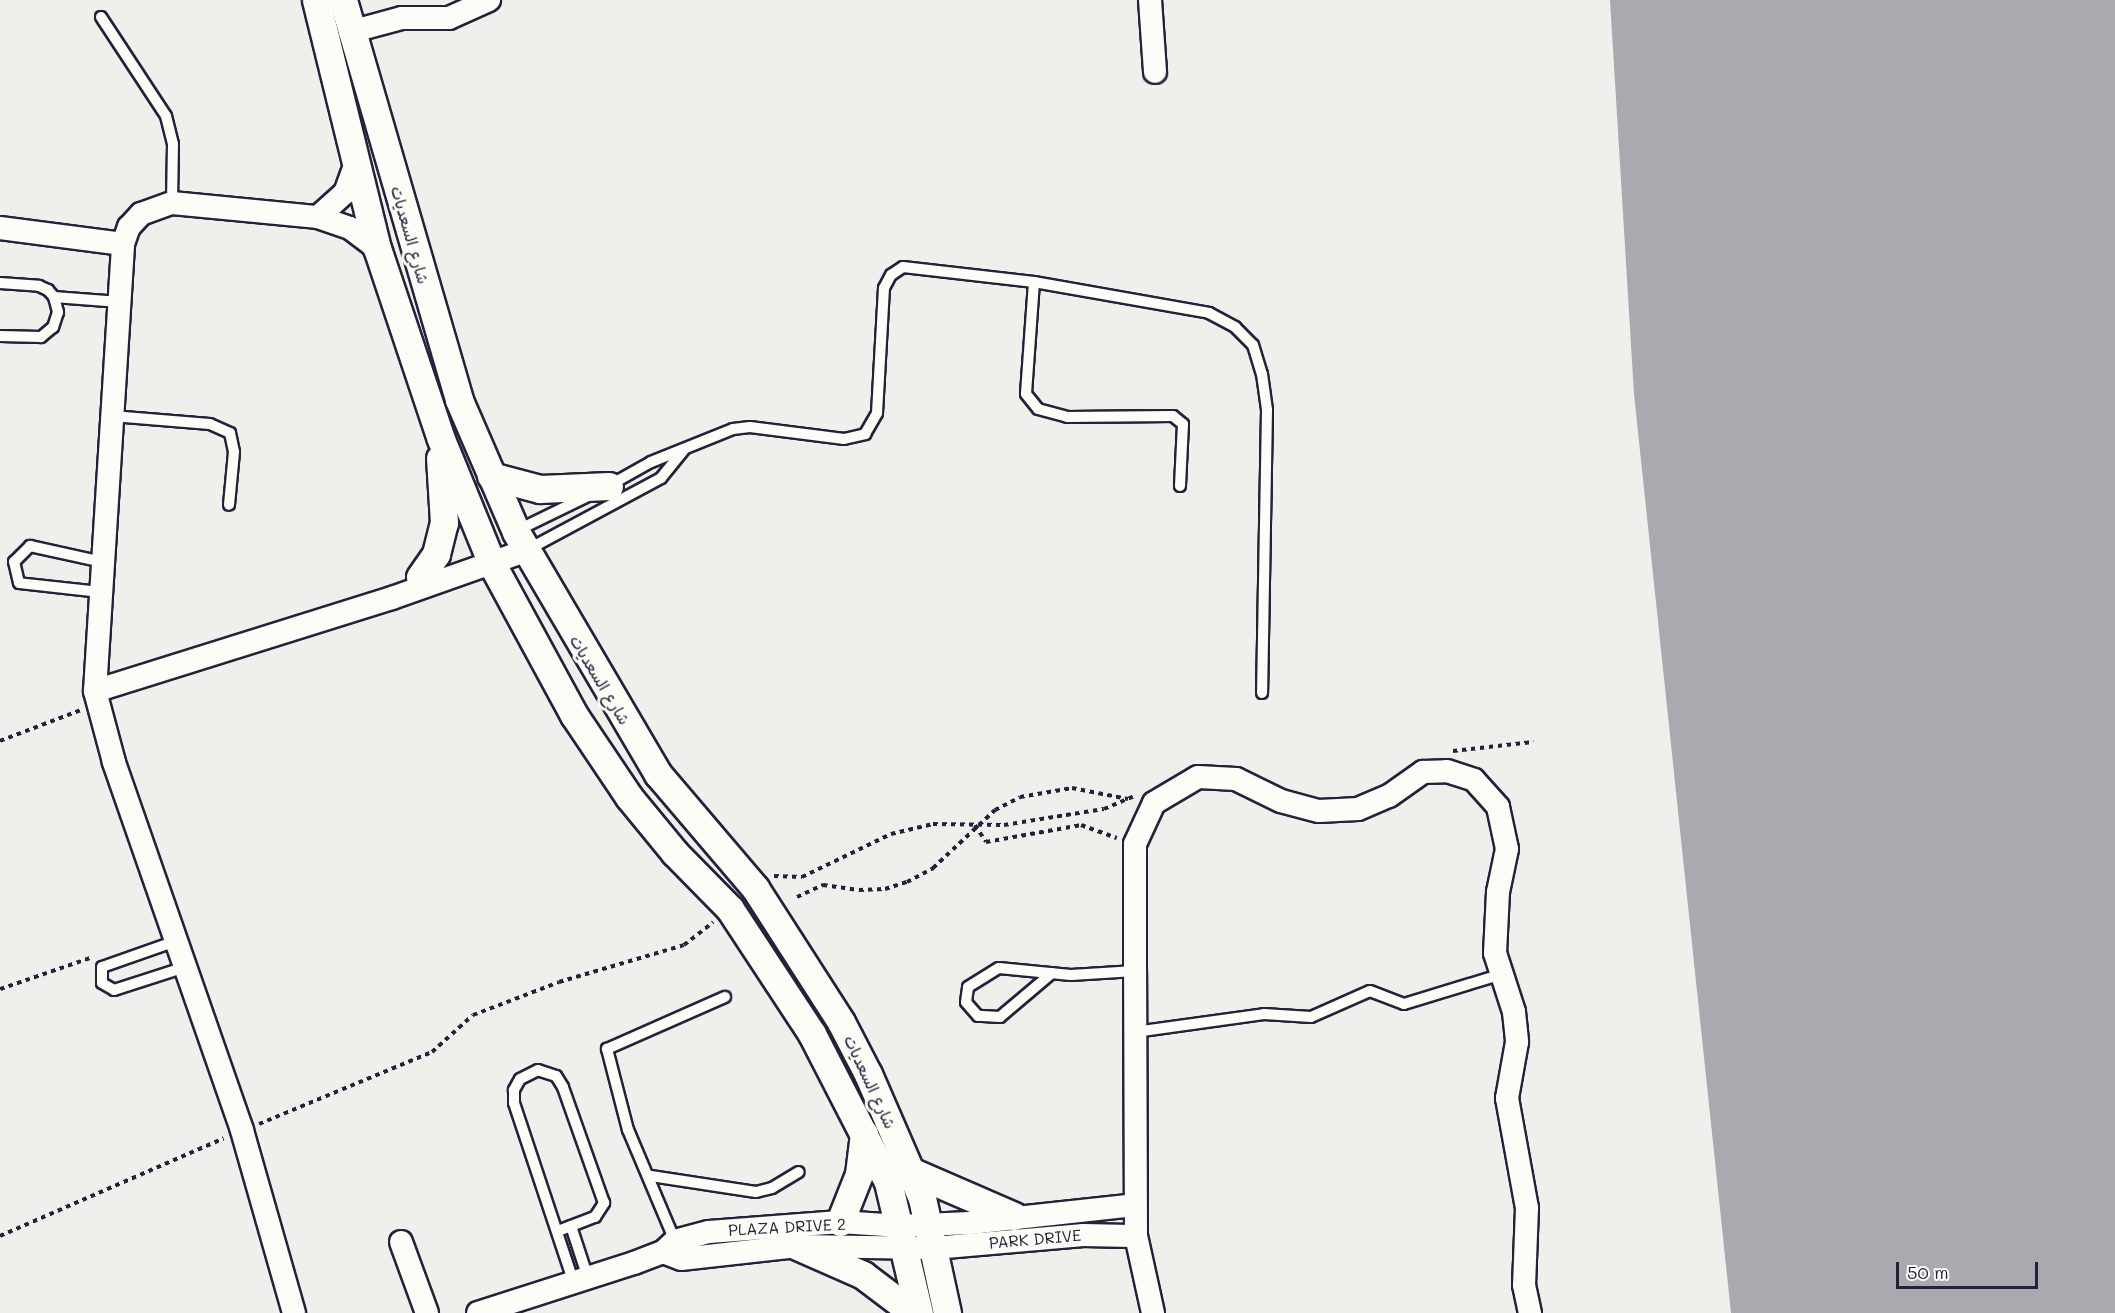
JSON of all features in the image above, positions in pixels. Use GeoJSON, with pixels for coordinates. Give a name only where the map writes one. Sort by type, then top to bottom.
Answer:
{"type":"FeatureCollection","features":[{"type":"Feature","properties":{"kind":"street","name":"شارع السعديات"},"geometry":{"type":"LineString","coordinates":[[316,0],[357,160],[376,248],[441,439],[488,556],[574,715],[629,796],[675,852],[730,909],[812,1034],[888,1182],[919,1313]]}},
{"type":"Feature","properties":{"kind":"street"},"geometry":{"type":"LineString","coordinates":[[350,32],[402,18],[449,18],[489,0]]}},
{"type":"Feature","properties":{"kind":"street"},"geometry":{"type":"LineString","coordinates":[[1150,0],[1155,72]]}},
{"type":"Feature","properties":{"kind":"street","name":"شارع السعديات"},"geometry":{"type":"LineString","coordinates":[[338,2],[350,32],[459,400],[520,541],[658,774],[755,888],[804,961],[868,1074],[910,1171],[932,1237],[947,1313]]}},
{"type":"Feature","properties":{"kind":"street"},"geometry":{"type":"LineString","coordinates":[[318,217],[345,193],[357,160]]}},
{"type":"Feature","properties":{"kind":"street"},"geometry":{"type":"LineString","coordinates":[[294,1313],[242,1130],[114,762],[97,697],[100,592],[123,244],[129,227],[141,214],[172,203],[318,217],[350,228],[376,248]]}},
{"type":"Feature","properties":{"kind":"street"},"geometry":{"type":"LineString","coordinates":[[0,228],[123,244]]}},
{"type":"Feature","properties":{"kind":"street"},"geometry":{"type":"LineString","coordinates":[[420,577],[436,554],[444,523],[441,439]]}},
{"type":"Feature","properties":{"kind":"street"},"geometry":{"type":"LineString","coordinates":[[491,476],[540,489],[609,486]]}},
{"type":"Feature","properties":{"kind":"street"},"geometry":{"type":"LineString","coordinates":[[97,697],[306,624],[488,556],[520,541]]}},
{"type":"Feature","properties":{"kind":"street"},"geometry":{"type":"LineString","coordinates":[[306,624],[350,603],[420,577],[488,556]]}},
{"type":"Feature","properties":{"kind":"street"},"geometry":{"type":"LineString","coordinates":[[1154,1313],[1136,1236],[1134,971],[1135,844],[1154,804],[1198,777],[1236,779],[1281,801],[1319,811],[1358,809],[1389,796],[1423,772],[1447,771],[1474,780],[1498,807],[1507,849],[1494,927],[1495,953],[1514,1012],[1517,1042],[1507,1098],[1527,1208],[1524,1286],[1530,1313]]}},
{"type":"Feature","properties":{"kind":"street"},"geometry":{"type":"LineString","coordinates":[[840,1222],[860,1174],[864,1133]]}},
{"type":"Feature","properties":{"kind":"street"},"geometry":{"type":"LineString","coordinates":[[910,1171],[1014,1216]]}},
{"type":"Feature","properties":{"kind":"street","name":"PARK DRIVE"},"geometry":{"type":"LineString","coordinates":[[932,1237],[1014,1216],[1073,1214],[1135,1205]]}},
{"type":"Feature","properties":{"kind":"street","name":"PLAZA DRIVE 2"},"geometry":{"type":"LineString","coordinates":[[478,1313],[581,1280],[709,1232],[840,1222],[902,1237]]}},
{"type":"Feature","properties":{"kind":"street","name":"PARK DRIVE"},"geometry":{"type":"LineString","coordinates":[[932,1237],[1136,1236]]}},
{"type":"Feature","properties":{"kind":"street"},"geometry":{"type":"LineString","coordinates":[[902,1237],[932,1237]]}},
{"type":"Feature","properties":{"kind":"street","name":"PLAZA DRIVE 2"},"geometry":{"type":"LineString","coordinates":[[669,1246],[681,1259],[902,1237]]}},
{"type":"Feature","properties":{"kind":"street"},"geometry":{"type":"LineString","coordinates":[[401,1242],[427,1313]]}},
{"type":"Feature","properties":{"kind":"street"},"geometry":{"type":"LineString","coordinates":[[796,1246],[863,1275],[913,1313]]}},
{"type":"Feature","properties":{"kind":"lane"},"geometry":{"type":"LineString","coordinates":[[101,17],[166,116],[173,144],[172,203]]}},
{"type":"Feature","properties":{"kind":"lane"},"geometry":{"type":"LineString","coordinates":[[520,541],[651,462],[733,429],[750,427],[844,439],[865,434],[877,413],[884,288],[891,275],[903,267],[1034,282],[1209,313],[1235,327],[1253,345],[1267,410],[1262,693]]}},
{"type":"Feature","properties":{"kind":"lane"},"geometry":{"type":"LineString","coordinates":[[1034,282],[1026,394],[1038,410],[1067,417],[1173,416],[1183,424],[1180,486]]}},
{"type":"Feature","properties":{"kind":"lane"},"geometry":{"type":"LineString","coordinates":[[0,283],[39,286],[54,297],[120,302]]}},
{"type":"Feature","properties":{"kind":"lane"},"geometry":{"type":"LineString","coordinates":[[0,336],[41,337],[53,327],[58,312],[54,297]]}},
{"type":"Feature","properties":{"kind":"lane"},"geometry":{"type":"LineString","coordinates":[[112,416],[210,424],[230,433],[234,452],[229,505]]}},
{"type":"Feature","properties":{"kind":"lane"},"geometry":{"type":"LineString","coordinates":[[520,541],[661,478],[684,450]]}},
{"type":"Feature","properties":{"kind":"lane"},"geometry":{"type":"LineString","coordinates":[[100,592],[19,583],[14,562],[30,546],[103,562]]}},
{"type":"Feature","properties":{"kind":"lane"},"geometry":{"type":"LineString","coordinates":[[176,940],[102,967],[102,983],[114,990],[186,967]]}},
{"type":"Feature","properties":{"kind":"lane"},"geometry":{"type":"LineString","coordinates":[[1052,973],[1000,1017],[978,1016],[966,1002],[968,987],[999,968],[1052,973],[1134,971]]}},
{"type":"Feature","properties":{"kind":"lane"},"geometry":{"type":"LineString","coordinates":[[1135,1032],[1264,1014],[1311,1017],[1371,992],[1404,1004],[1502,974]]}},
{"type":"Feature","properties":{"kind":"lane"},"geometry":{"type":"LineString","coordinates":[[669,1246],[651,1176],[628,1130],[607,1049],[725,998]]}},
{"type":"Feature","properties":{"kind":"lane"},"geometry":{"type":"LineString","coordinates":[[558,1231],[599,1214],[603,1196],[560,1081],[550,1073],[531,1072],[516,1084],[514,1103],[558,1231],[581,1280]]}},
{"type":"Feature","properties":{"kind":"lane"},"geometry":{"type":"LineString","coordinates":[[651,1176],[756,1192],[772,1188],[798,1172]]}},
{"type":"Feature","properties":{"kind":"lane"},"geometry":{"type":"LineString","coordinates":[[571,1226],[581,1280]]}},
{"type":"Feature","properties":{"kind":"path"},"geometry":{"type":"LineString","coordinates":[[0,741],[97,697]]}},
{"type":"Feature","properties":{"kind":"path"},"geometry":{"type":"LineString","coordinates":[[796,897],[823,885],[868,890],[907,882],[933,868],[975,825],[1020,797],[1046,790],[1100,791],[1128,799]]}},
{"type":"Feature","properties":{"kind":"path"},"geometry":{"type":"LineString","coordinates":[[975,825],[986,842],[1081,825],[1135,844]]}},
{"type":"Feature","properties":{"kind":"path"},"geometry":{"type":"LineString","coordinates":[[0,1236],[242,1130],[432,1052],[473,1015],[559,982],[684,945],[730,909]]}},
{"type":"Feature","properties":{"kind":"path"},"geometry":{"type":"LineString","coordinates":[[0,989],[97,955]]}},
{"type":"Feature","properties":{"kind":"shaded area"},"geometry":{"type":"Polygon","coordinates":[[[1610,0],[2115,0],[2115,1313],[1731,1313],[1634,394],[1610,0]]]}}]}
